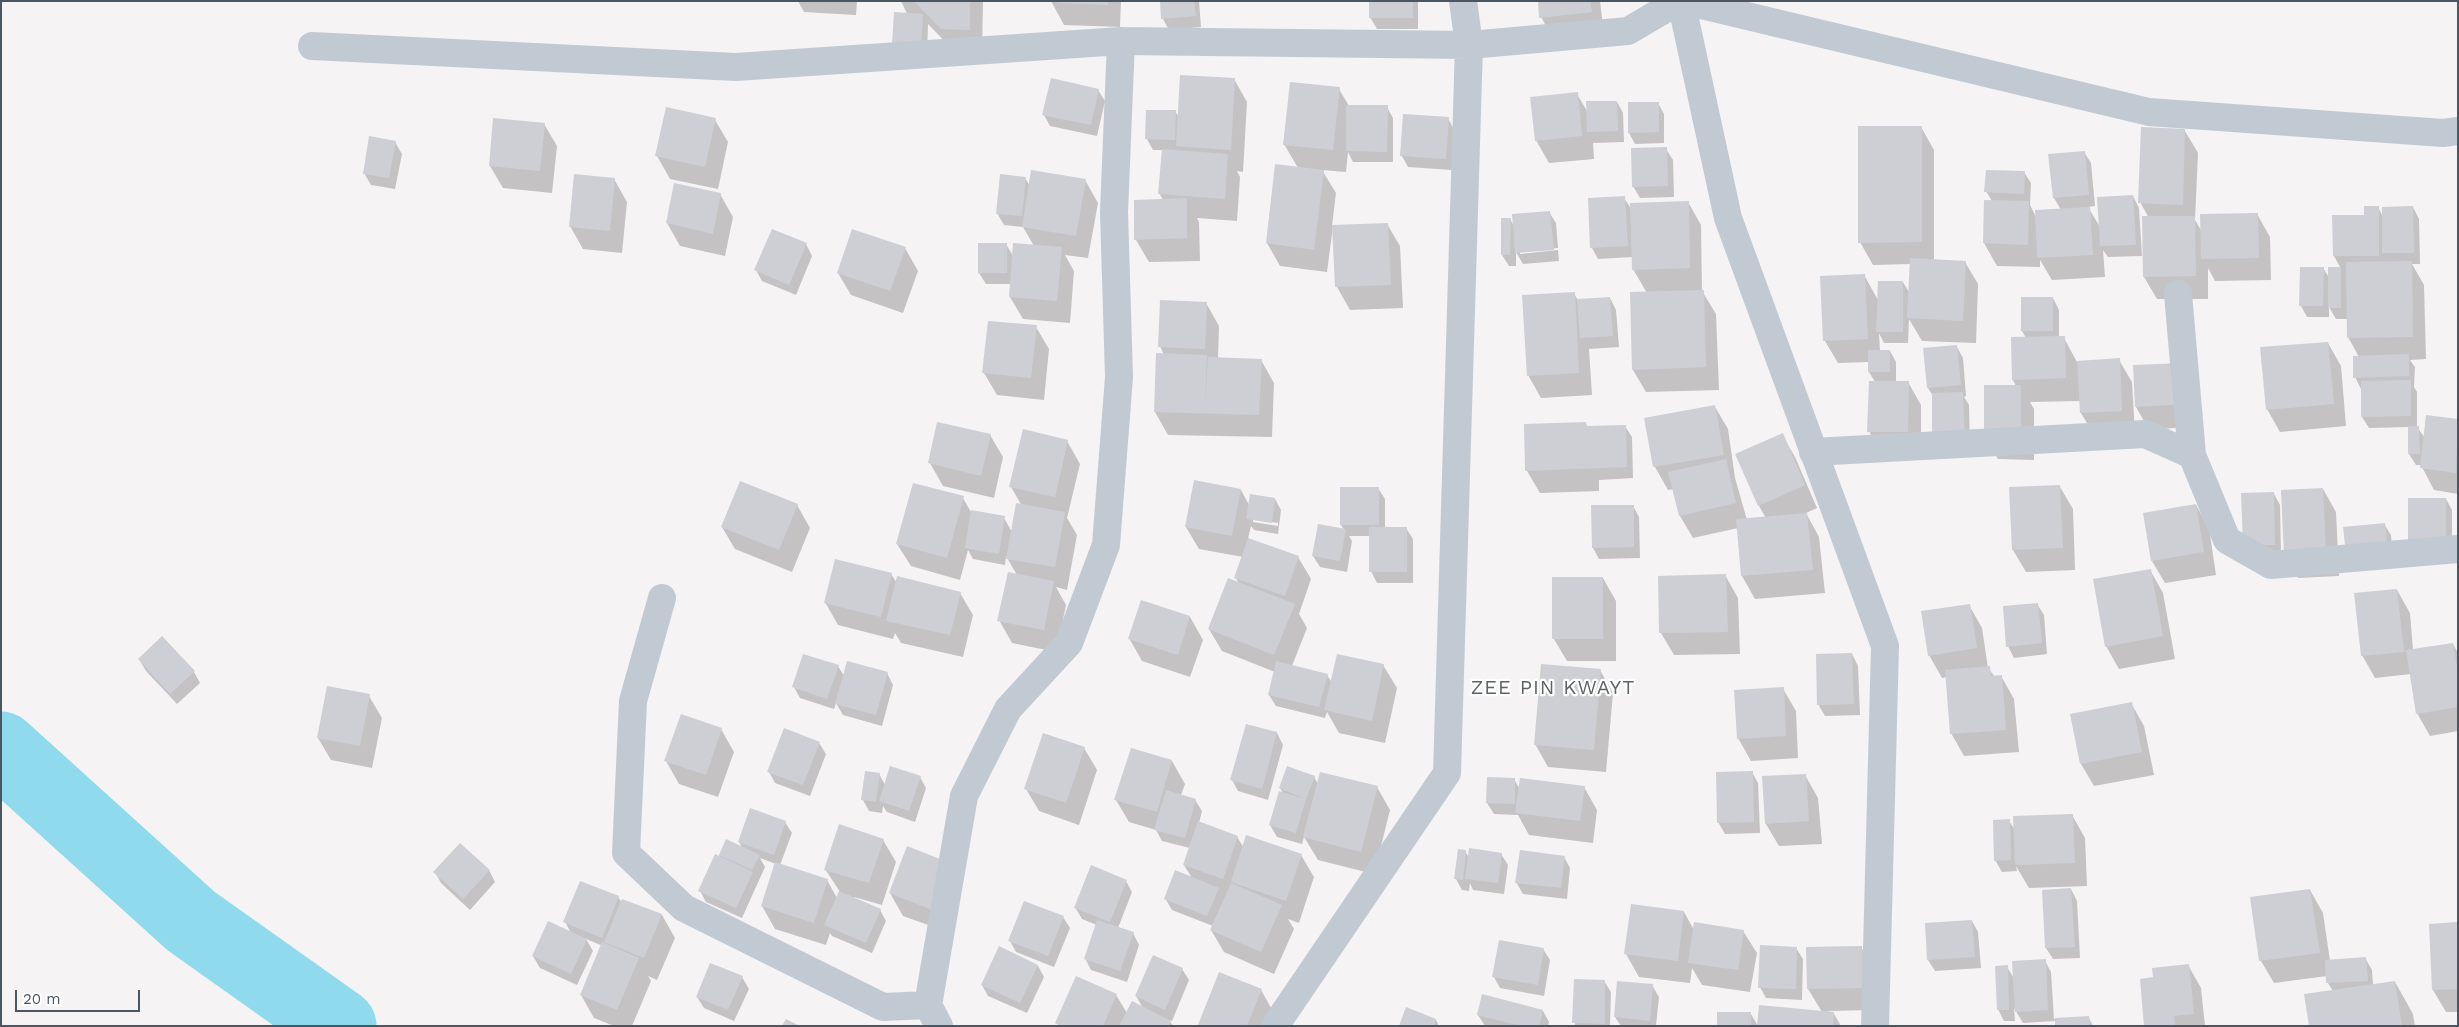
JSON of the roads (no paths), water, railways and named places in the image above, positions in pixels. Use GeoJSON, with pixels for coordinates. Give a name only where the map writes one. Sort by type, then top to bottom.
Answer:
{"type":"FeatureCollection","features":[{"type":"Feature","properties":{"kind":"street"},"geometry":{"type":"LineString","coordinates":[[1275,1026],[1447,773],[1469,45],[1463,1]]}},
{"type":"Feature","properties":{"kind":"street"},"geometry":{"type":"LineString","coordinates":[[1681,1],[1728,218],[1812,452],[1885,646],[1875,1026]]}},
{"type":"Feature","properties":{"kind":"street"},"geometry":{"type":"LineString","coordinates":[[312,46],[736,67],[1121,41],[1469,45],[1628,31],[1681,1],[2149,112],[2443,133],[2458,132]]}},
{"type":"Feature","properties":{"kind":"street"},"geometry":{"type":"LineString","coordinates":[[662,598],[633,701],[626,853],[684,908],[883,1007],[933,1016],[964,796],[1008,709],[1069,643],[1106,545],[1119,377],[1114,212],[1121,41]]}},
{"type":"Feature","properties":{"kind":"street"},"geometry":{"type":"LineString","coordinates":[[2178,294],[2192,455],[2227,540],[2271,565],[2458,549]]}},
{"type":"Feature","properties":{"kind":"street"},"geometry":{"type":"LineString","coordinates":[[1812,452],[2146,434],[2192,455]]}},
{"type":"Feature","properties":{"kind":"waterway"},"geometry":{"type":"LineString","coordinates":[[1,749],[191,921],[339,1026]]}},
{"type":"Feature","properties":{"kind":"district","name":"ZEE PIN KWAYT"},"geometry":{"type":"Point","coordinates":[1553,688]}}]}
